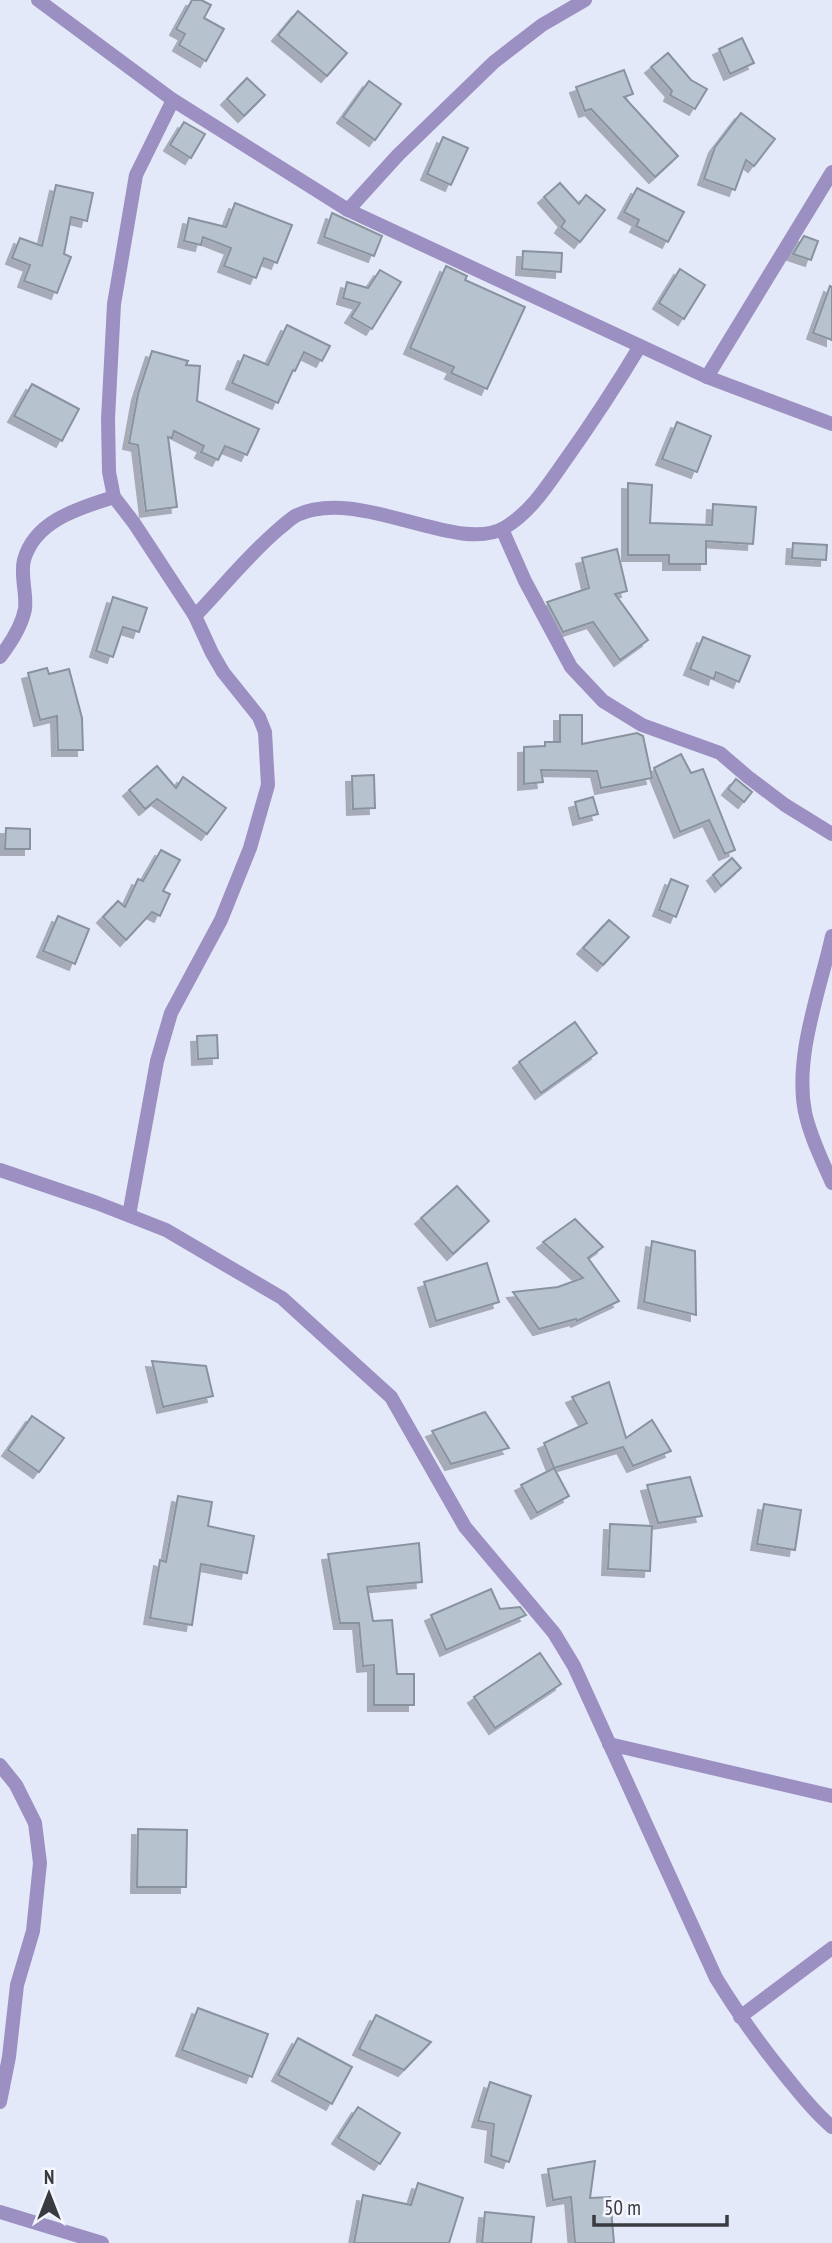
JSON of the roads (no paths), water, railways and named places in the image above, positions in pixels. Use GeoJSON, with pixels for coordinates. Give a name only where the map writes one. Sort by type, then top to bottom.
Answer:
{"type":"FeatureCollection","features":[{"type":"Feature","properties":{"kind":"street"},"geometry":{"type":"LineString","coordinates":[[38,0],[173,100],[348,210],[707,377],[832,424]]}},
{"type":"Feature","properties":{"kind":"street"},"geometry":{"type":"LineString","coordinates":[[348,210],[398,155],[494,62],[542,25],[585,0]]}},
{"type":"Feature","properties":{"kind":"street"},"geometry":{"type":"LineString","coordinates":[[130,1215],[157,1061],[171,1013],[221,920],[250,848],[268,785],[265,732],[259,717],[223,672],[195,616],[114,497],[109,472],[107,419],[114,304],[136,175],[173,100]]}},
{"type":"Feature","properties":{"kind":"street"},"geometry":{"type":"LineString","coordinates":[[707,377],[832,172]]}},
{"type":"Feature","properties":{"kind":"street"},"geometry":{"type":"LineString","coordinates":[[195,616],[268,539],[296,516],[319,509],[351,508],[451,532],[476,534],[502,529],[533,506],[597,416],[640,346]]}},
{"type":"Feature","properties":{"kind":"street"},"geometry":{"type":"LineString","coordinates":[[0,657],[10,644],[24,610],[24,560],[35,539],[51,522],[76,509],[114,497]]}},
{"type":"Feature","properties":{"kind":"street"},"geometry":{"type":"LineString","coordinates":[[502,529],[525,581],[571,667],[603,701],[642,725],[720,753],[785,805],[832,834]]}},
{"type":"Feature","properties":{"kind":"street"},"geometry":{"type":"LineString","coordinates":[[832,936],[829,960],[808,1036],[802,1081],[805,1113],[832,1183]]}},
{"type":"Feature","properties":{"kind":"street"},"geometry":{"type":"LineString","coordinates":[[0,1170],[166,1230],[282,1298],[391,1397],[466,1527],[554,1633],[574,1666],[716,1978],[740,2017],[817,2115],[832,2127]]}},
{"type":"Feature","properties":{"kind":"street"},"geometry":{"type":"LineString","coordinates":[[609,1744],[832,1796]]}},
{"type":"Feature","properties":{"kind":"street"},"geometry":{"type":"LineString","coordinates":[[0,1765],[16,1785],[35,1823],[40,1863],[33,1931],[17,1985],[9,2057],[0,2102]]}},
{"type":"Feature","properties":{"kind":"street"},"geometry":{"type":"LineString","coordinates":[[740,2017],[832,1948]]}},
{"type":"Feature","properties":{"kind":"street"},"geometry":{"type":"LineString","coordinates":[[0,2212],[103,2243]]}}]}
